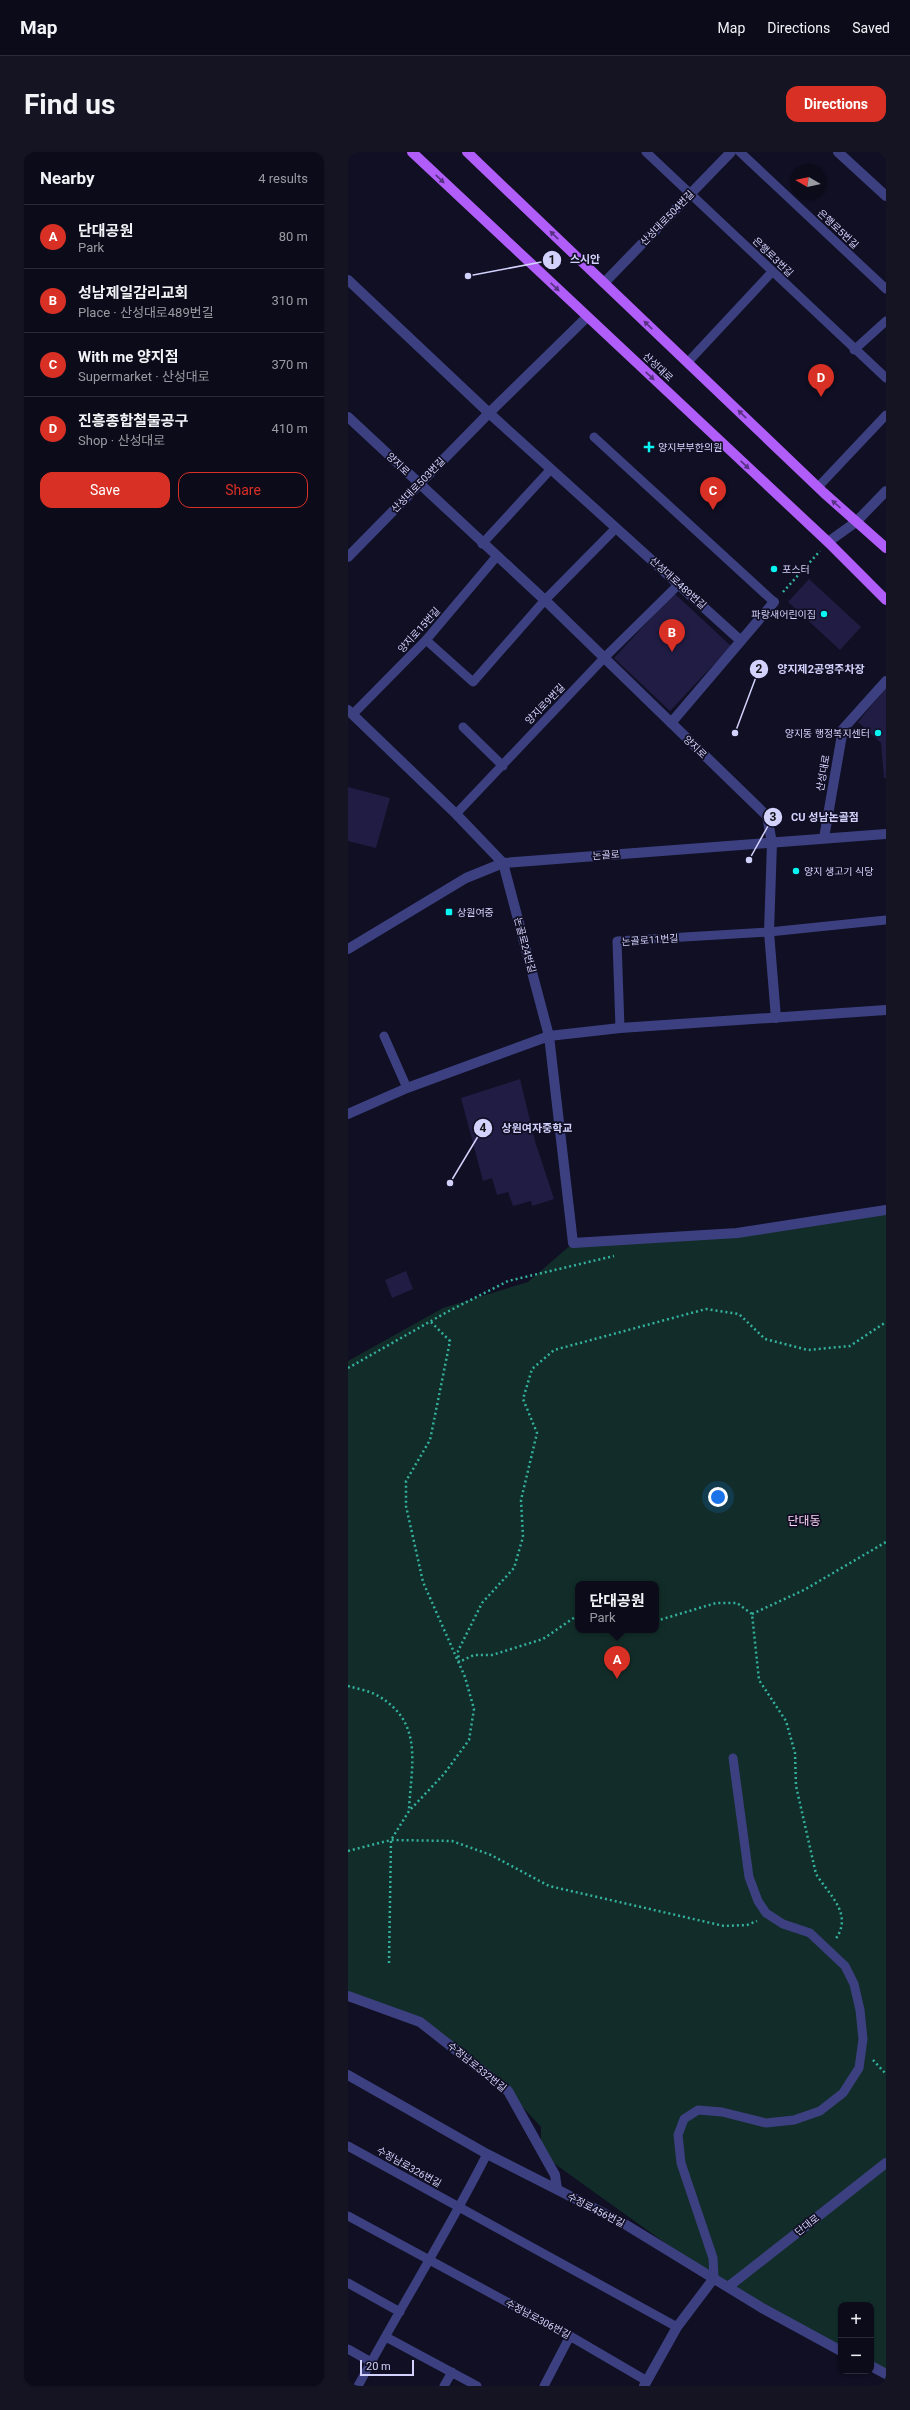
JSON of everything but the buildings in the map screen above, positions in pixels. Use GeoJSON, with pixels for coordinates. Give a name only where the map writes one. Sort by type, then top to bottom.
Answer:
{"type":"FeatureCollection","features":[{"type":"Feature","properties":{"kind":"main road","name":"산성대로"},"geometry":{"type":"LineString","coordinates":[[412,152],[828,542],[886,600]]}},
{"type":"Feature","properties":{"kind":"main road"},"geometry":{"type":"LineString","coordinates":[[467,152],[818,487],[886,548]]}},
{"type":"Feature","properties":{"kind":"street","name":"산성대로504번길"},"geometry":{"type":"LineString","coordinates":[[604,283],[730,152]]}},
{"type":"Feature","properties":{"kind":"street"},"geometry":{"type":"LineString","coordinates":[[838,152],[886,196]]}},
{"type":"Feature","properties":{"kind":"street"},"geometry":{"type":"LineString","coordinates":[[348,280],[615,529]]}},
{"type":"Feature","properties":{"kind":"street","name":"산성대로503번길"},"geometry":{"type":"LineString","coordinates":[[348,557],[489,413],[588,317]]}},
{"type":"Feature","properties":{"kind":"street","name":"양지로"},"geometry":{"type":"LineString","coordinates":[[348,417],[482,544],[497,556],[767,816],[772,843]]}},
{"type":"Feature","properties":{"kind":"street"},"geometry":{"type":"LineString","coordinates":[[828,542],[856,522],[886,491]]}},
{"type":"Feature","properties":{"kind":"street","name":"산성대로489번길"},"geometry":{"type":"LineString","coordinates":[[615,529],[679,584],[741,641]]}},
{"type":"Feature","properties":{"kind":"street"},"geometry":{"type":"LineString","coordinates":[[671,723],[774,602]]}},
{"type":"Feature","properties":{"kind":"street","name":"산성대로"},"geometry":{"type":"LineString","coordinates":[[824,838],[843,729],[886,681]]}},
{"type":"Feature","properties":{"kind":"street","name":"논골로24번길"},"geometry":{"type":"LineString","coordinates":[[351,712],[456,814],[503,863],[549,1036],[573,1243],[737,1233],[886,1210]]}},
{"type":"Feature","properties":{"kind":"street","name":"논골로"},"geometry":{"type":"LineString","coordinates":[[348,949],[466,878],[503,863],[886,834]]}},
{"type":"Feature","properties":{"kind":"street"},"geometry":{"type":"LineString","coordinates":[[772,843],[769,932],[776,1018]]}},
{"type":"Feature","properties":{"kind":"street"},"geometry":{"type":"LineString","coordinates":[[348,1114],[407,1088],[549,1036],[620,1028],[886,1010]]}},
{"type":"Feature","properties":{"kind":"street","name":"수정남로332번길"},"geometry":{"type":"LineString","coordinates":[[348,1996],[420,2022],[508,2091],[555,2175],[557,2189]]}},
{"type":"Feature","properties":{"kind":"street","name":"수정로456번길"},"geometry":{"type":"LineString","coordinates":[[348,2075],[487,2154],[623,2223],[728,2287],[838,2349]]}},
{"type":"Feature","properties":{"kind":"street","name":"단대로"},"geometry":{"type":"LineString","coordinates":[[728,2287],[886,2163]]}},
{"type":"Feature","properties":{"kind":"street","name":"수정남로306번길"},"geometry":{"type":"LineString","coordinates":[[646,2384],[677,2327],[714,2278]]}},
{"type":"Feature","properties":{"kind":"street"},"geometry":{"type":"LineString","coordinates":[[874,2368],[886,2374]]}},
{"type":"Feature","properties":{"kind":"lane","name":"은행로3번길"},"geometry":{"type":"LineString","coordinates":[[646,152],[691,193],[854,350],[886,378]]}},
{"type":"Feature","properties":{"kind":"lane","name":"은행로5번길"},"geometry":{"type":"LineString","coordinates":[[740,152],[886,290]]}},
{"type":"Feature","properties":{"kind":"lane"},"geometry":{"type":"LineString","coordinates":[[688,362],[772,272]]}},
{"type":"Feature","properties":{"kind":"lane"},"geometry":{"type":"LineString","coordinates":[[854,350],[886,321]]}},
{"type":"Feature","properties":{"kind":"lane"},"geometry":{"type":"LineString","coordinates":[[818,487],[886,415]]}},
{"type":"Feature","properties":{"kind":"lane"},"geometry":{"type":"LineString","coordinates":[[594,437],[774,602]]}},
{"type":"Feature","properties":{"kind":"lane"},"geometry":{"type":"LineString","coordinates":[[482,544],[551,469]]}},
{"type":"Feature","properties":{"kind":"lane"},"geometry":{"type":"LineString","coordinates":[[426,640],[473,682],[544,601],[615,529]]}},
{"type":"Feature","properties":{"kind":"lane","name":"양지로15번길"},"geometry":{"type":"LineString","coordinates":[[351,712],[426,640],[497,556]]}},
{"type":"Feature","properties":{"kind":"lane"},"geometry":{"type":"LineString","coordinates":[[604,658],[679,584]]}},
{"type":"Feature","properties":{"kind":"lane","name":"양지로9번길"},"geometry":{"type":"LineString","coordinates":[[456,814],[604,658]]}},
{"type":"Feature","properties":{"kind":"lane"},"geometry":{"type":"LineString","coordinates":[[463,727],[502,766]]}},
{"type":"Feature","properties":{"kind":"lane","name":"논골로11번길"},"geometry":{"type":"LineString","coordinates":[[620,1028],[617,941],[769,932],[886,920]]}},
{"type":"Feature","properties":{"kind":"lane"},"geometry":{"type":"LineString","coordinates":[[384,1036],[407,1088]]}},
{"type":"Feature","properties":{"kind":"lane"},"geometry":{"type":"LineString","coordinates":[[714,2278],[713,2258],[680,2163],[678,2135],[684,2119],[698,2110],[722,2112],[766,2123],[794,2120],[820,2110],[843,2093],[859,2068],[863,2039],[860,2010],[854,1984],[845,1966],[810,1933],[783,1924],[766,1913],[758,1901],[749,1877],[733,1758]]}},
{"type":"Feature","properties":{"kind":"lane","name":"수정남로326번길"},"geometry":{"type":"LineString","coordinates":[[348,2146],[460,2208]]}},
{"type":"Feature","properties":{"kind":"lane"},"geometry":{"type":"LineString","coordinates":[[358,2386],[428,2260],[460,2208],[487,2154]]}},
{"type":"Feature","properties":{"kind":"lane"},"geometry":{"type":"LineString","coordinates":[[460,2208],[677,2327]]}},
{"type":"Feature","properties":{"kind":"lane"},"geometry":{"type":"LineString","coordinates":[[348,2216],[428,2260]]}},
{"type":"Feature","properties":{"kind":"lane","name":"수정남로306번길"},"geometry":{"type":"LineString","coordinates":[[428,2260],[570,2336],[646,2384]]}},
{"type":"Feature","properties":{"kind":"lane"},"geometry":{"type":"LineString","coordinates":[[348,2283],[400,2312]]}},
{"type":"Feature","properties":{"kind":"lane"},"geometry":{"type":"LineString","coordinates":[[544,2386],[570,2336]]}},
{"type":"Feature","properties":{"kind":"lane"},"geometry":{"type":"LineString","coordinates":[[386,2337],[477,2386]]}},
{"type":"Feature","properties":{"kind":"lane"},"geometry":{"type":"LineString","coordinates":[[348,2349],[371,2362]]}},
{"type":"Feature","properties":{"kind":"lane"},"geometry":{"type":"LineString","coordinates":[[444,2386],[452,2372]]}},
{"type":"Feature","properties":{"kind":"path"},"geometry":{"type":"LineString","coordinates":[[774,602],[828,542]]}},
{"type":"Feature","properties":{"kind":"path"},"geometry":{"type":"LineString","coordinates":[[348,1368],[430,1321],[508,1281],[620,1255]]}},
{"type":"Feature","properties":{"kind":"path"},"geometry":{"type":"LineString","coordinates":[[459,1662],[458,1651],[482,1602],[514,1568],[523,1537],[521,1500],[537,1433],[523,1399],[532,1369],[554,1350],[706,1309],[739,1314],[765,1339],[808,1350],[850,1346],[886,1322]]}},
{"type":"Feature","properties":{"kind":"path"},"geometry":{"type":"LineString","coordinates":[[389,1963],[391,1840],[409,1811],[444,1774],[469,1740],[474,1709],[459,1662],[422,1582],[406,1506],[406,1481],[430,1440],[450,1341],[430,1321]]}},
{"type":"Feature","properties":{"kind":"path"},"geometry":{"type":"LineString","coordinates":[[752,1614],[804,1590],[886,1542]]}},
{"type":"Feature","properties":{"kind":"path"},"geometry":{"type":"LineString","coordinates":[[659,1620],[716,1603],[737,1603],[752,1614],[759,1680],[786,1721],[794,1753],[796,1786],[816,1874],[823,1886],[837,1901],[842,1920],[838,1936],[828,1951]]}},
{"type":"Feature","properties":{"kind":"path"},"geometry":{"type":"LineString","coordinates":[[459,1662],[474,1655],[492,1655],[543,1640],[575,1617]]}},
{"type":"Feature","properties":{"kind":"path"},"geometry":{"type":"LineString","coordinates":[[348,1686],[379,1696],[402,1716],[413,1741],[409,1811]]}},
{"type":"Feature","properties":{"kind":"path"},"geometry":{"type":"LineString","coordinates":[[348,1851],[391,1840],[452,1841],[491,1855],[549,1886],[724,1926],[747,1925],[760,1920],[766,1913]]}},
{"type":"Feature","properties":{"kind":"path"},"geometry":{"type":"LineString","coordinates":[[883,2070],[886,2074]]}},
{"type":"Feature","properties":{"kind":"green space"},"geometry":{"type":"Polygon","coordinates":[[[886,1210],[886,2376],[874,2370],[874,2302],[838,2302],[838,2349],[714,2278],[541,2154],[541,2127],[508,2091],[420,2022],[348,1996],[348,1361],[443,1308],[528,1282],[573,1243],[737,1233],[886,1210]]]}},
{"type":"Feature","properties":{"kind":"place","name":"스시안"},"geometry":{"type":"Point","coordinates":[468,276]}},
{"type":"Feature","properties":{"kind":"place","name":"진흥종합철물공구"},"geometry":{"type":"Point","coordinates":[821,397]}},
{"type":"Feature","properties":{"kind":"place","name":"양지부부한의원"},"geometry":{"type":"Point","coordinates":[649,447]}},
{"type":"Feature","properties":{"kind":"place","name":"With me 양지점"},"geometry":{"type":"Point","coordinates":[713,510]}},
{"type":"Feature","properties":{"kind":"place","name":"포스터"},"geometry":{"type":"Point","coordinates":[774,569]}},
{"type":"Feature","properties":{"kind":"place","name":"파랑새어린이집"},"geometry":{"type":"Point","coordinates":[824,614]}},
{"type":"Feature","properties":{"kind":"place","name":"성남제일감리교회"},"geometry":{"type":"Point","coordinates":[672,652]}},
{"type":"Feature","properties":{"kind":"place","name":"양지제2공영주차장"},"geometry":{"type":"Point","coordinates":[735,733]}},
{"type":"Feature","properties":{"kind":"place","name":"양지동 행정복지센터"},"geometry":{"type":"Point","coordinates":[878,733]}},
{"type":"Feature","properties":{"kind":"place","name":"CU 성남논골점"},"geometry":{"type":"Point","coordinates":[749,860]}},
{"type":"Feature","properties":{"kind":"place","name":"양지 생고기 식당"},"geometry":{"type":"Point","coordinates":[796,871]}},
{"type":"Feature","properties":{"kind":"place","name":"상원여중"},"geometry":{"type":"Point","coordinates":[449,912]}},
{"type":"Feature","properties":{"kind":"place","name":"상원여자중학교"},"geometry":{"type":"Point","coordinates":[450,1183]}},
{"type":"Feature","properties":{"kind":"place","name":"단대공원"},"geometry":{"type":"Point","coordinates":[617,1679]}},
{"type":"Feature","properties":{"kind":"district","name":"단대동"},"geometry":{"type":"Point","coordinates":[804,1521]}}]}
